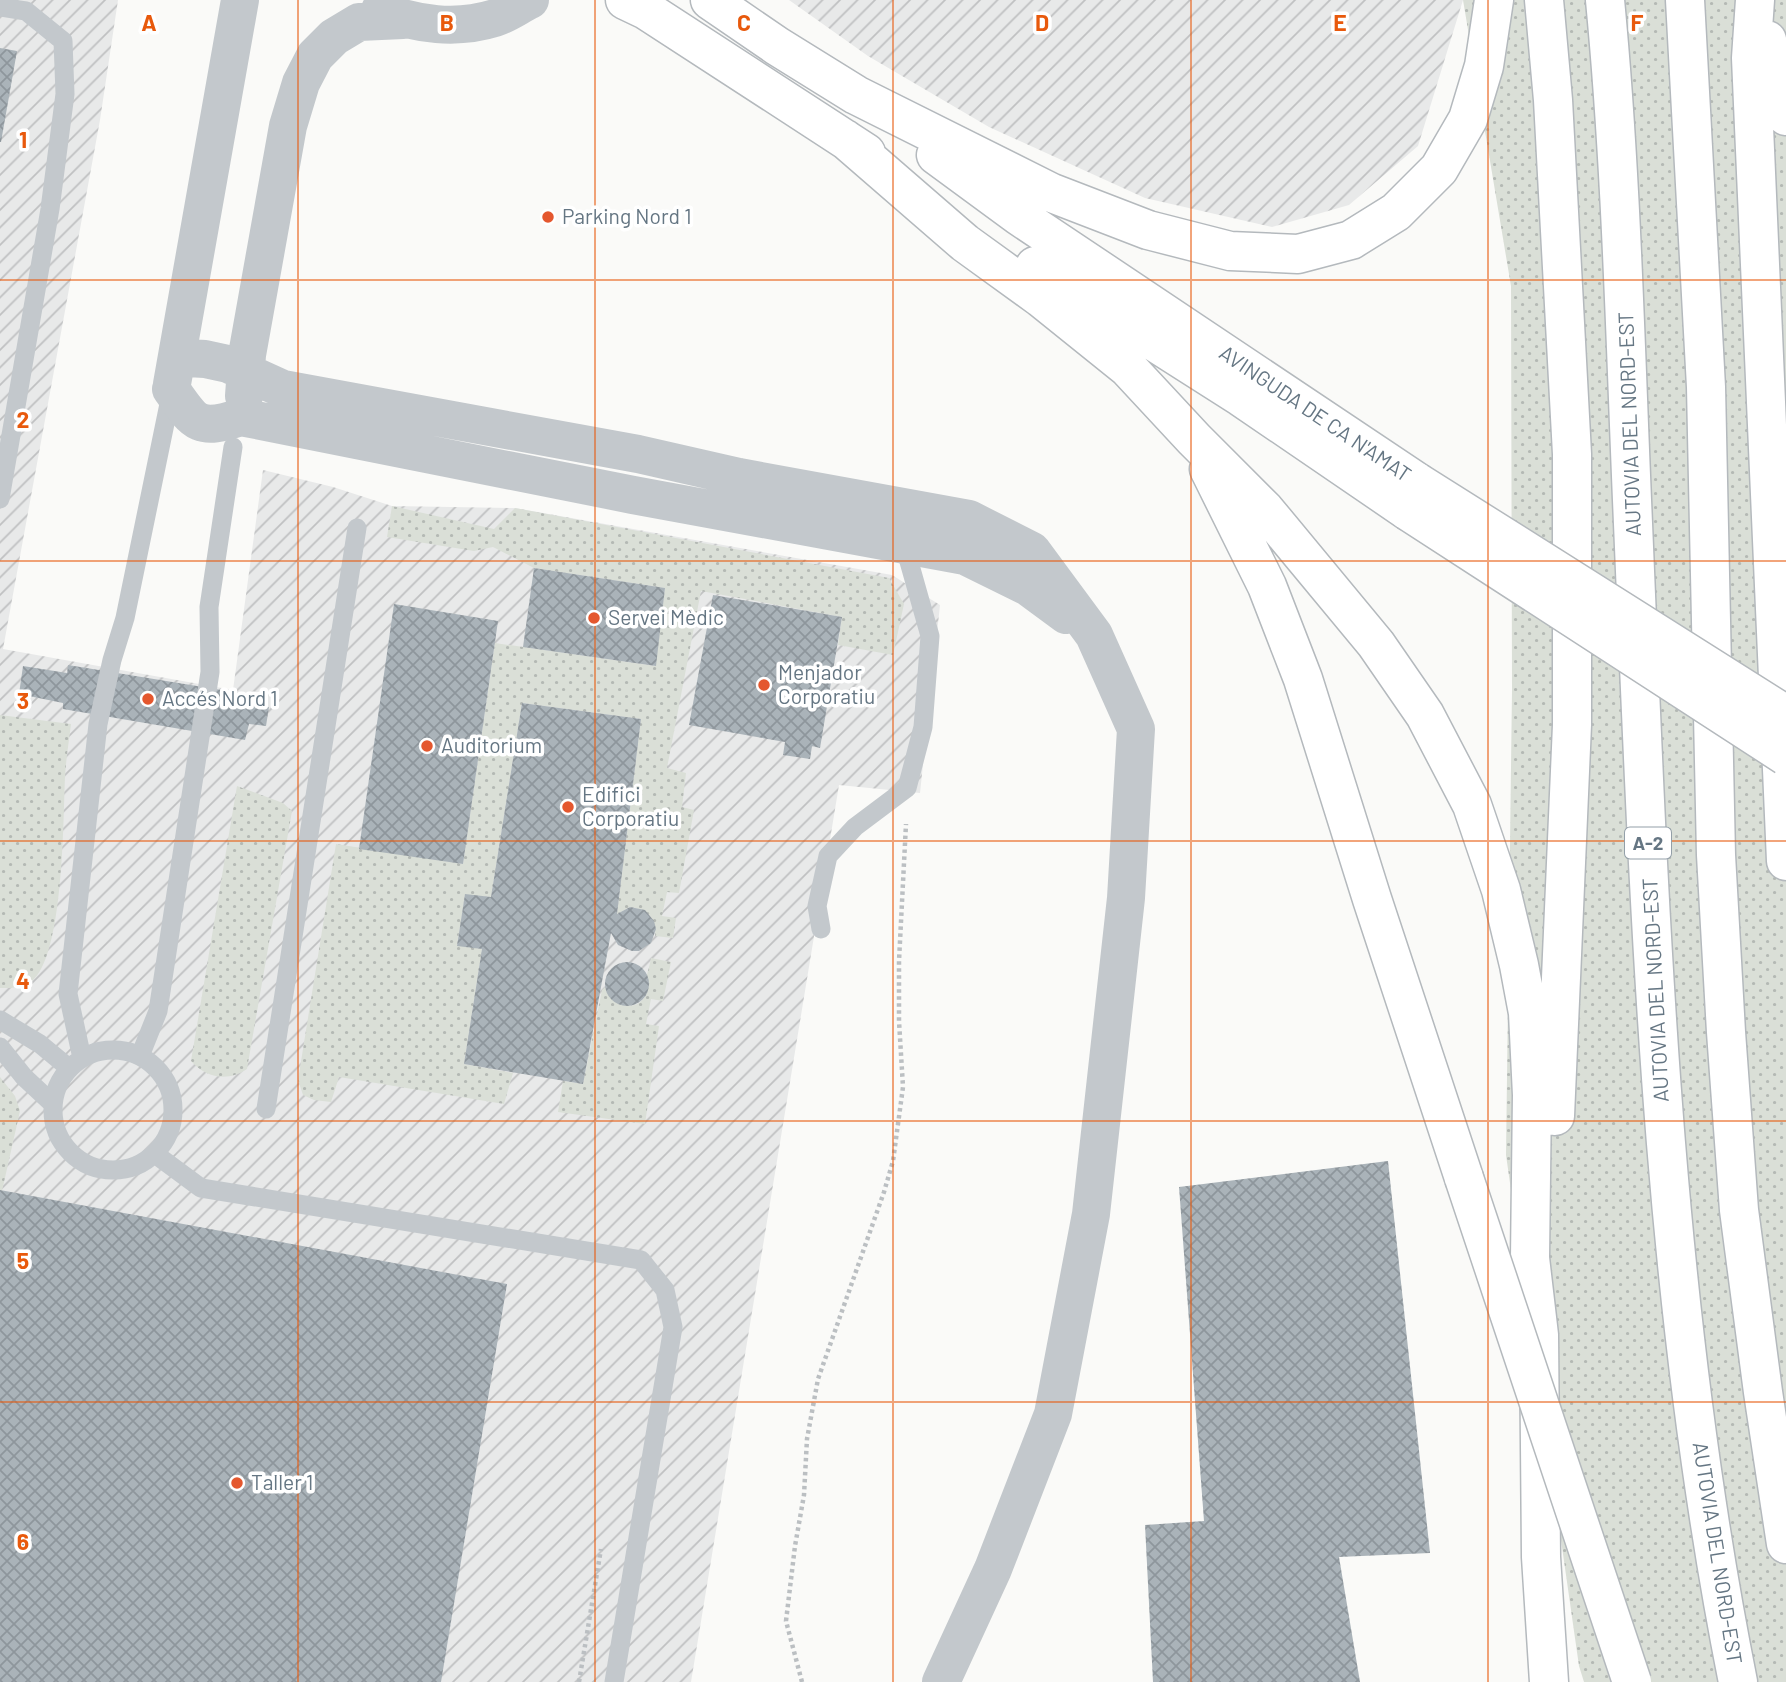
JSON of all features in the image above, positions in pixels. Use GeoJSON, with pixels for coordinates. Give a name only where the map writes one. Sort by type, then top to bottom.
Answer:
{"type":"FeatureCollection","features":[{"type":"Feature","properties":{"kind":"highway"},"geometry":{"type":"LineString","coordinates":[[625,0],[646,10],[1241,397],[1412,496],[1786,756]]}},
{"type":"Feature","properties":{"kind":"highway"},"geometry":{"type":"LineString","coordinates":[[710,0],[856,95],[1052,193],[1148,230],[1230,251],[1298,254],[1351,240],[1396,212],[1440,169],[1468,120],[1484,66],[1494,0]]}},
{"type":"Feature","properties":{"kind":"highway"},"geometry":{"type":"LineString","coordinates":[[1539,1335],[1549,1264],[1572,684],[1572,454],[1554,113],[1544,0]]}},
{"type":"Feature","properties":{"kind":"highway","name":"AUTOVIA DEL NORD-EST"},"geometry":{"type":"LineString","coordinates":[[1605,0],[1623,250],[1636,581],[1664,1125],[1689,1378],[1713,1554],[1738,1682]]}},
{"type":"Feature","properties":{"kind":"highway"},"geometry":{"type":"LineString","coordinates":[[1685,0],[1706,387],[1716,855],[1726,1032],[1739,1210],[1786,1544]]}},
{"type":"Feature","properties":{"kind":"highway"},"geometry":{"type":"LineString","coordinates":[[1756,0],[1786,116]]}},
{"type":"Feature","properties":{"kind":"highway"},"geometry":{"type":"LineString","coordinates":[[1756,0],[1751,58],[1786,861]]}},
{"type":"Feature","properties":{"kind":"highway","name":"AVINGUDA DE CA N'AMAT"},"geometry":{"type":"LineString","coordinates":[[856,95],[1019,216],[1412,496],[1786,715]]}},
{"type":"Feature","properties":{"kind":"highway"},"geometry":{"type":"LineString","coordinates":[[845,139],[965,243],[1041,298],[1128,368],[1265,510],[1376,644],[1425,715],[1472,805],[1501,890],[1528,1013],[1532,1095],[1530,1258],[1539,1335],[1541,1557],[1549,1682]]}},
{"type":"Feature","properties":{"kind":"highway"},"geometry":{"type":"LineString","coordinates":[[1194,439],[1267,586],[1303,679],[1371,899],[1632,1682]]}},
{"type":"Feature","properties":{"kind":"street"},"geometry":{"type":"LineString","coordinates":[[240,0],[172,384],[190,416],[202,424],[217,425],[237,432],[469,461],[633,495],[965,556],[1028,587],[1094,635]]}},
{"type":"Feature","properties":{"kind":"street"},"geometry":{"type":"LineString","coordinates":[[359,0],[403,20]]}},
{"type":"Feature","properties":{"kind":"street"},"geometry":{"type":"LineString","coordinates":[[237,432],[247,355],[288,126],[301,83],[315,56],[334,37],[359,22],[403,20],[449,26],[495,18],[530,0]]}},
{"type":"Feature","properties":{"kind":"street"},"geometry":{"type":"LineString","coordinates":[[172,384],[187,358],[205,359],[228,364],[283,389],[638,454],[740,477],[968,519],[1032,551],[1094,635],[1136,729],[1126,898],[1091,1214],[1053,1414],[993,1569],[941,1682]]}},
{"type":"Feature","properties":{"kind":"street"},"geometry":{"type":"LineString","coordinates":[[469,461],[476,444],[622,468],[638,454]]}},
{"type":"Feature","properties":{"kind":"lane"},"geometry":{"type":"LineString","coordinates":[[0,7],[26,11],[63,41],[65,94],[50,209],[0,499]]}},
{"type":"Feature","properties":{"kind":"lane"},"geometry":{"type":"LineString","coordinates":[[75,1063],[68,994],[98,724],[112,660],[125,618],[172,384]]}},
{"type":"Feature","properties":{"kind":"lane"},"geometry":{"type":"LineString","coordinates":[[140,1056],[158,1011],[210,672],[209,607],[237,432]]}},
{"type":"Feature","properties":{"kind":"lane"},"geometry":{"type":"LineString","coordinates":[[266,1109],[357,528]]}},
{"type":"Feature","properties":{"kind":"lane"},"geometry":{"type":"LineString","coordinates":[[821,929],[817,906],[828,856],[855,827],[908,788],[923,727],[930,636],[904,544]]}},
{"type":"Feature","properties":{"kind":"lane"},"geometry":{"type":"LineString","coordinates":[[0,1020],[75,1063]]}},
{"type":"Feature","properties":{"kind":"lane"},"geometry":{"type":"LineString","coordinates":[[0,1047],[24,1077],[53,1104]]}},
{"type":"Feature","properties":{"kind":"lane"},"geometry":{"type":"LineString","coordinates":[[109,1050],[140,1056],[165,1079],[173,1104],[172,1125],[156,1154],[124,1170],[99,1169],[77,1159],[61,1141],[53,1119],[57,1084],[75,1063],[109,1050]]}},
{"type":"Feature","properties":{"kind":"lane"},"geometry":{"type":"LineString","coordinates":[[156,1154],[201,1188],[641,1260],[665,1290],[673,1327],[614,1682]]}},
{"type":"Feature","properties":{"kind":"path"},"geometry":{"type":"LineString","coordinates":[[802,1682],[799,1680],[786,1621],[804,1495],[807,1439],[818,1379],[893,1161],[903,1087],[899,961],[908,788]]}},
{"type":"Feature","properties":{"kind":"path"},"geometry":{"type":"LineString","coordinates":[[579,1682],[601,1549]]}},
{"type":"Feature","properties":{"kind":"shaded area"},"geometry":{"type":"Polygon","coordinates":[[[0,0],[118,0],[100,120],[3,649],[233,690],[263,470],[333,487],[392,506],[515,508],[892,575],[940,605],[920,793],[839,785],[691,1682],[0,1682],[0,0]]]}},
{"type":"Feature","properties":{"kind":"shaded area"},"geometry":{"type":"Polygon","coordinates":[[[789,0],[1463,0],[1418,146],[1349,205],[1272,227],[1145,198],[989,127],[868,56],[789,0]]]}},
{"type":"Feature","properties":{"kind":"shaded area"},"geometry":{"type":"Polygon","coordinates":[[[1463,0],[1786,0],[1786,1682],[1584,1682],[1579,1666],[1506,1155],[1512,690],[1511,286],[1463,0]]]}},
{"type":"Feature","properties":{"kind":"shaded area"},"geometry":{"type":"Polygon","coordinates":[[[392,506],[494,529],[515,508],[889,578],[904,604],[893,655],[838,645],[842,617],[701,591],[667,768],[686,773],[682,807],[694,810],[679,893],[667,892],[662,916],[676,918],[673,938],[655,936],[654,924],[646,912],[630,907],[617,914],[641,719],[522,703],[491,897],[465,895],[457,945],[482,949],[464,1064],[513,1073],[504,1104],[339,1077],[331,1102],[314,1100],[303,1095],[298,1080],[336,844],[463,864],[495,643],[655,666],[665,588],[534,568],[493,547],[474,551],[387,537],[392,506]]]}},
{"type":"Feature","properties":{"kind":"shaded area"},"geometry":{"type":"Polygon","coordinates":[[[0,715],[71,724],[65,770],[60,886],[50,945],[42,968],[31,982],[8,988],[0,988],[0,715]]]}},
{"type":"Feature","properties":{"kind":"shaded area"},"geometry":{"type":"Polygon","coordinates":[[[237,786],[283,803],[292,811],[247,1069],[225,1077],[203,1071],[191,1061],[237,786]]]}},
{"type":"Feature","properties":{"kind":"shaded area"},"geometry":{"type":"Polygon","coordinates":[[[651,958],[671,962],[663,1001],[651,999],[646,1024],[659,1026],[645,1124],[558,1112],[563,1081],[583,1084],[602,990],[605,987],[608,994],[619,1003],[632,1006],[638,1004],[647,992],[651,958]]]}},
{"type":"Feature","properties":{"kind":"shaded area"},"geometry":{"type":"Polygon","coordinates":[[[0,1077],[15,1096],[20,1111],[2,1191],[0,1190],[0,1077]]]}},
{"type":"Feature","properties":{"kind":"building"},"geometry":{"type":"Polygon","coordinates":[[[0,48],[17,51],[1,142],[0,142],[0,48]]]}},
{"type":"Feature","properties":{"kind":"building","name":"Servei Mèdic"},"geometry":{"type":"Polygon","coordinates":[[[534,568],[665,588],[656,666],[523,647],[534,568]]]}},
{"type":"Feature","properties":{"kind":"building","name":"Menjador Corporatiu"},"geometry":{"type":"Polygon","coordinates":[[[713,595],[842,617],[820,748],[812,746],[810,759],[783,755],[785,742],[689,725],[713,595]]]}},
{"type":"Feature","properties":{"kind":"building","name":"Auditorium"},"geometry":{"type":"Polygon","coordinates":[[[394,604],[498,621],[463,864],[359,849],[394,604]]]}},
{"type":"Feature","properties":{"kind":"building","name":"Accés Nord 1"},"geometry":{"type":"Polygon","coordinates":[[[68,665],[252,695],[252,704],[269,707],[266,726],[249,724],[245,740],[63,709],[63,703],[19,694],[23,666],[67,673],[68,665]]]}},
{"type":"Feature","properties":{"kind":"building","name":"Edifici Corporatiu"},"geometry":{"type":"Polygon","coordinates":[[[522,703],[641,719],[617,914],[630,907],[645,910],[654,921],[656,929],[651,943],[639,951],[618,945],[611,933],[583,1084],[464,1064],[482,949],[457,946],[465,894],[491,897],[522,703]]]}},
{"type":"Feature","properties":{"kind":"building"},"geometry":{"type":"Polygon","coordinates":[[[627,962],[643,968],[649,984],[643,1000],[627,1006],[611,1000],[605,984],[611,968],[627,962]]]}},
{"type":"Feature","properties":{"kind":"building"},"geometry":{"type":"Polygon","coordinates":[[[1388,1161],[1430,1553],[1339,1557],[1360,1682],[1153,1682],[1145,1525],[1204,1521],[1179,1187],[1388,1161]]]}},
{"type":"Feature","properties":{"kind":"building","name":"Taller 1"},"geometry":{"type":"Polygon","coordinates":[[[0,1190],[507,1284],[441,1682],[0,1682],[0,1190]]]}},
{"type":"Feature","properties":{"kind":"place","name":"Parking Nord 1"},"geometry":{"type":"Point","coordinates":[548,217]}},
{"type":"Feature","properties":{"kind":"place","name":"Servei Mèdic"},"geometry":{"type":"Point","coordinates":[594,618]}},
{"type":"Feature","properties":{"kind":"place","name":"Menjador Corporatiu"},"geometry":{"type":"Point","coordinates":[764,685]}},
{"type":"Feature","properties":{"kind":"place","name":"Accés Nord 1"},"geometry":{"type":"Point","coordinates":[148,699]}},
{"type":"Feature","properties":{"kind":"place","name":"Auditorium"},"geometry":{"type":"Point","coordinates":[427,746]}},
{"type":"Feature","properties":{"kind":"place","name":"Edifici Corporatiu"},"geometry":{"type":"Point","coordinates":[568,807]}},
{"type":"Feature","properties":{"kind":"place","name":"Taller 1"},"geometry":{"type":"Point","coordinates":[237,1483]}}]}
